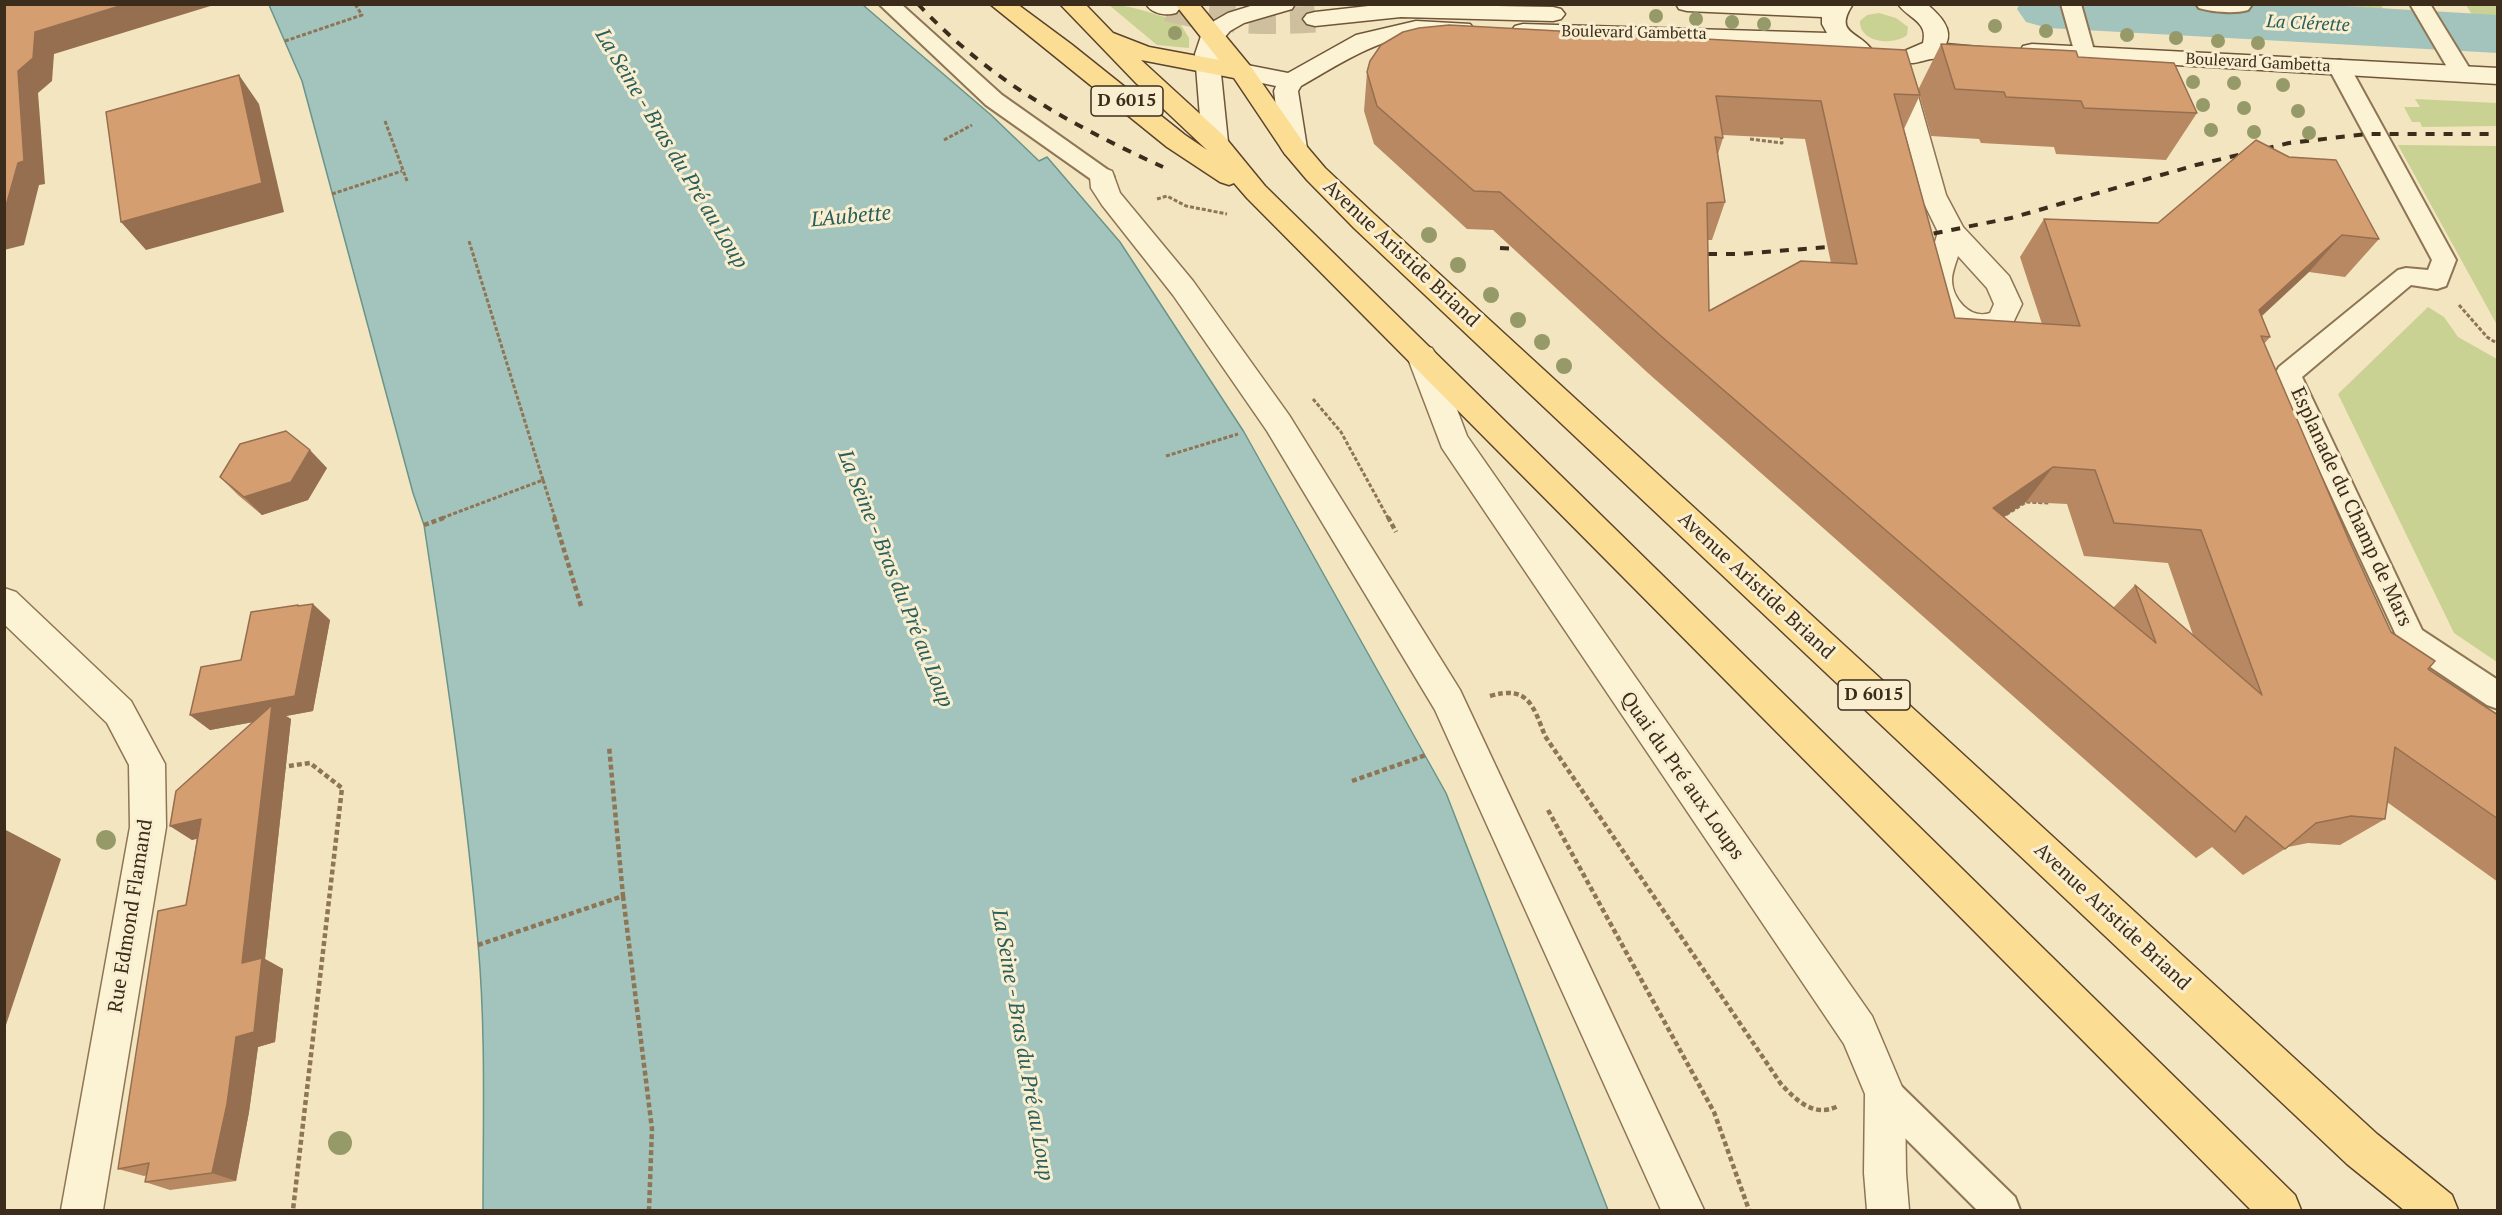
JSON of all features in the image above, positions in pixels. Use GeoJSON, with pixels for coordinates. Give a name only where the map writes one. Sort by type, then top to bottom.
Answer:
{"type":"FeatureCollection","features":[{"type":"Feature","properties":{"kind":"main road","name":"D 6015"},"geometry":{"type":"LineString","coordinates":[[1001,4],[1176,141],[1256,192]]}},
{"type":"Feature","properties":{"kind":"main road","name":"D 6015"},"geometry":{"type":"LineString","coordinates":[[1071,4],[1215,142],[1256,192],[2280,1210]]}},
{"type":"Feature","properties":{"kind":"main road","name":"Avenue Aristide Briand"},"geometry":{"type":"LineString","coordinates":[[1170,6],[1213,36],[1242,72],[1294,148],[1316,174],[1364,221],[2327,1117],[2362,1149],[2437,1210]]}},
{"type":"Feature","properties":{"kind":"main road"},"geometry":{"type":"LineString","coordinates":[[1098,32],[1143,53],[1242,72]]}},
{"type":"Feature","properties":{"kind":"street"},"geometry":{"type":"LineString","coordinates":[[1215,142],[1207,54],[1213,36],[1222,26],[1236,18],[1284,4]]}},
{"type":"Feature","properties":{"kind":"street","name":"Boulevard Gambetta"},"geometry":{"type":"LineString","coordinates":[[1688,4],[1839,7]]}},
{"type":"Feature","properties":{"kind":"street"},"geometry":{"type":"LineString","coordinates":[[1839,7],[1832,20],[1835,31],[1845,41],[1868,53],[1895,58],[1933,195],[1952,232]]}},
{"type":"Feature","properties":{"kind":"street"},"geometry":{"type":"LineString","coordinates":[[1315,19],[1401,10],[1584,15],[1699,35]]}},
{"type":"Feature","properties":{"kind":"street"},"geometry":{"type":"LineString","coordinates":[[1919,10],[1937,30],[1937,38],[1928,51]]}},
{"type":"Feature","properties":{"kind":"street","name":"Boulevard Gambetta"},"geometry":{"type":"LineString","coordinates":[[1919,10],[1983,43],[2011,50]]}},
{"type":"Feature","properties":{"kind":"street","name":"Boulevard Gambetta"},"geometry":{"type":"LineString","coordinates":[[1292,81],[1343,50],[1365,40],[1416,28],[1845,41]]}},
{"type":"Feature","properties":{"kind":"street","name":"Boulevard Gambetta"},"geometry":{"type":"LineString","coordinates":[[1895,58],[1918,56],[1928,51],[2011,50],[2498,75]]}},
{"type":"Feature","properties":{"kind":"street"},"geometry":{"type":"LineString","coordinates":[[1242,72],[1292,81],[1286,91],[1294,148]]}},
{"type":"Feature","properties":{"kind":"street"},"geometry":{"type":"LineString","coordinates":[[1103,177],[1104,188],[1111,199],[1183,288],[1278,423],[1448,701],[1683,1210]]}},
{"type":"Feature","properties":{"kind":"street","name":"Quai du Pré aux Loups"},"geometry":{"type":"LineString","coordinates":[[1422,356],[1453,440],[1858,1030],[1886,1094],[1885,1173],[1888,1210]]}},
{"type":"Feature","properties":{"kind":"street","name":"Rue Edmond Flamand"},"geometry":{"type":"LineString","coordinates":[[4,602],[119,712],[147,764],[148,827],[82,1210]]}},
{"type":"Feature","properties":{"kind":"lane"},"geometry":{"type":"LineString","coordinates":[[889,4],[994,100],[1103,177]]}},
{"type":"Feature","properties":{"kind":"lane"},"geometry":{"type":"LineString","coordinates":[[2071,4],[2085,54]]}},
{"type":"Feature","properties":{"kind":"lane"},"geometry":{"type":"LineString","coordinates":[[2206,4],[2241,6]]}},
{"type":"Feature","properties":{"kind":"lane"},"geometry":{"type":"LineString","coordinates":[[2420,4],[2462,74]]}},
{"type":"Feature","properties":{"kind":"lane"},"geometry":{"type":"LineString","coordinates":[[2339,67],[2444,260],[2437,280]]}},
{"type":"Feature","properties":{"kind":"lane","name":"Esplanade du Champ de Mars"},"geometry":{"type":"LineString","coordinates":[[2437,280],[2406,276],[2288,374],[2412,639],[2498,696]]}},
{"type":"Feature","properties":{"kind":"lane"},"geometry":{"type":"LineString","coordinates":[[1886,1094],[2002,1210]]}},
{"type":"Feature","properties":{"kind":"path"},"geometry":{"type":"LineString","coordinates":[[285,41],[362,15],[355,4]]}},
{"type":"Feature","properties":{"kind":"path"},"geometry":{"type":"LineString","coordinates":[[385,121],[407,181]]}},
{"type":"Feature","properties":{"kind":"path"},"geometry":{"type":"LineString","coordinates":[[944,140],[972,125]]}},
{"type":"Feature","properties":{"kind":"path"},"geometry":{"type":"LineString","coordinates":[[1750,139],[1782,143],[1780,127]]}},
{"type":"Feature","properties":{"kind":"path"},"geometry":{"type":"LineString","coordinates":[[1771,134],[1782,134]]}},
{"type":"Feature","properties":{"kind":"path"},"geometry":{"type":"LineString","coordinates":[[332,194],[402,171]]}},
{"type":"Feature","properties":{"kind":"path"},"geometry":{"type":"LineString","coordinates":[[1150,201],[1167,196],[1186,206],[1230,215]]}},
{"type":"Feature","properties":{"kind":"path"},"geometry":{"type":"LineString","coordinates":[[469,241],[581,606]]}},
{"type":"Feature","properties":{"kind":"path"},"geometry":{"type":"LineString","coordinates":[[2437,280],[2487,337],[2498,344]]}},
{"type":"Feature","properties":{"kind":"path"},"geometry":{"type":"LineString","coordinates":[[1166,456],[1244,432]]}},
{"type":"Feature","properties":{"kind":"path"},"geometry":{"type":"LineString","coordinates":[[424,525],[543,480]]}},
{"type":"Feature","properties":{"kind":"path"},"geometry":{"type":"LineString","coordinates":[[1997,522],[2026,502],[2056,504]]}},
{"type":"Feature","properties":{"kind":"path"},"geometry":{"type":"LineString","coordinates":[[1486,698],[1507,690],[1522,694],[1533,707],[1545,736],[1781,1084],[1799,1104],[1820,1111],[1831,1111]]}},
{"type":"Feature","properties":{"kind":"path"},"geometry":{"type":"LineString","coordinates":[[609,746],[623,896],[652,1129],[649,1210]]}},
{"type":"Feature","properties":{"kind":"path"},"geometry":{"type":"LineString","coordinates":[[1352,781],[1426,754]]}},
{"type":"Feature","properties":{"kind":"path"},"geometry":{"type":"LineString","coordinates":[[276,768],[310,762],[342,788],[293,1210]]}},
{"type":"Feature","properties":{"kind":"path"},"geometry":{"type":"LineString","coordinates":[[478,945],[623,896]]}},
{"type":"Feature","properties":{"kind":"green space"},"geometry":{"type":"Polygon","coordinates":[[[1109,5],[1126,6],[1178,20],[1189,38],[1189,48],[1157,45],[1109,5]]]}},
{"type":"Feature","properties":{"kind":"green space"},"geometry":{"type":"Polygon","coordinates":[[[2229,5],[2381,5],[2390,21],[2234,12],[2229,5]]]}},
{"type":"Feature","properties":{"kind":"green space"},"geometry":{"type":"Polygon","coordinates":[[[2466,5],[2497,6],[2497,27],[2479,26],[2466,5]]]}},
{"type":"Feature","properties":{"kind":"green space"},"geometry":{"type":"Polygon","coordinates":[[[1879,13],[1896,18],[1908,27],[1907,35],[1894,41],[1886,41],[1871,38],[1865,34],[1860,21],[1867,15],[1879,13]]]}},
{"type":"Feature","properties":{"kind":"green space"},"geometry":{"type":"Polygon","coordinates":[[[2415,99],[2497,103],[2497,126],[2422,127],[2420,122],[2412,122],[2404,107],[2420,107],[2415,99]]]}},
{"type":"Feature","properties":{"kind":"green space"},"geometry":{"type":"Polygon","coordinates":[[[2398,145],[2497,146],[2497,325],[2398,145]]]}},
{"type":"Feature","properties":{"kind":"green space"},"geometry":{"type":"Polygon","coordinates":[[[2428,307],[2444,317],[2458,337],[2497,359],[2497,662],[2454,633],[2338,394],[2428,307]]]}},
{"type":"Feature","properties":{"kind":"water"},"geometry":{"type":"Polygon","coordinates":[[[269,5],[863,5],[991,115],[1039,161],[1047,157],[1120,242],[1244,432],[1446,793],[1608,1210],[483,1210],[484,1110],[481,976],[461,786],[424,525],[413,493],[302,81],[269,5]]]}},
{"type":"Feature","properties":{"kind":"building"},"geometry":{"type":"Polygon","coordinates":[[[4,4],[126,4],[35,32],[33,58],[18,71],[24,161],[18,163],[4,213],[4,4]]]}},
{"type":"Feature","properties":{"kind":"building"},"geometry":{"type":"Polygon","coordinates":[[[1449,25],[1906,50],[1920,95],[1894,94],[1955,318],[2080,326],[2044,219],[2158,223],[2256,140],[2289,157],[2336,160],[2379,239],[2342,235],[2259,310],[2270,337],[2261,336],[2391,632],[2435,661],[2428,669],[2498,715],[2498,819],[2395,747],[2385,819],[2351,816],[2316,823],[2285,849],[2246,816],[2235,832],[1661,336],[1500,192],[1474,191],[1377,106],[1367,72],[1370,61],[1381,45],[1403,32],[1449,25]],[[1716,96],[1723,138],[1715,137],[1725,202],[1707,203],[1709,311],[1801,261],[1857,264],[1821,101],[1716,96]],[[2053,467],[1993,508],[2156,643],[2135,585],[2262,695],[2201,530],[2114,523],[2095,470],[2053,467]]]}},
{"type":"Feature","properties":{"kind":"building"},"geometry":{"type":"Polygon","coordinates":[[[1941,44],[2076,51],[2078,57],[2174,63],[2197,113],[2084,108],[2081,101],[2006,97],[2004,92],[1955,89],[1941,44]]]}},
{"type":"Feature","properties":{"kind":"building"},"geometry":{"type":"Polygon","coordinates":[[[239,75],[262,183],[121,222],[106,112],[239,75]]]}},
{"type":"Feature","properties":{"kind":"building"},"geometry":{"type":"Polygon","coordinates":[[[286,431],[310,450],[291,482],[244,497],[220,477],[240,444],[286,431]]]}},
{"type":"Feature","properties":{"kind":"building"},"geometry":{"type":"Polygon","coordinates":[[[313,604],[295,696],[190,715],[201,667],[241,660],[251,612],[313,604]]]}},
{"type":"Feature","properties":{"kind":"building"},"geometry":{"type":"Polygon","coordinates":[[[272,705],[242,963],[262,958],[254,1032],[236,1037],[227,1104],[212,1173],[145,1182],[149,1163],[118,1169],[158,911],[186,905],[201,819],[170,826],[176,791],[272,705]]]}},
{"type":"Feature","properties":{"kind":"waterway","name":"La Clérette"},"geometry":{"type":"LineString","coordinates":[[2048,9],[2498,34]]}},
{"type":"Feature","properties":{"kind":"tunnel"},"geometry":{"type":"LineString","coordinates":[[1168,8],[1205,16],[1241,20],[1315,19]]}},
{"type":"Feature","properties":{"kind":"railway"},"geometry":{"type":"LineString","coordinates":[[918,4],[973,55],[1032,98],[1095,134],[1163,167]]}},
{"type":"Feature","properties":{"kind":"railway"},"geometry":{"type":"LineString","coordinates":[[1916,237],[2011,218],[2196,165],[2289,143],[2367,134],[2498,134]]}},
{"type":"Feature","properties":{"kind":"railway"},"geometry":{"type":"LineString","coordinates":[[1690,254],[1740,254],[1828,247]]}},
{"type":"Feature","properties":{"kind":"railway"},"geometry":{"type":"LineString","coordinates":[[1500,248],[1531,250]]}},
{"type":"Feature","properties":{"kind":"water label","name":"La Seine - Bras du Pré au Loup"},"geometry":{"type":"Point","coordinates":[671,149]}},
{"type":"Feature","properties":{"kind":"water label","name":"L'Aubette"},"geometry":{"type":"Point","coordinates":[851,217]}},
{"type":"Feature","properties":{"kind":"water label","name":"La Seine - Bras du Pré au Loup"},"geometry":{"type":"Point","coordinates":[895,579]}},
{"type":"Feature","properties":{"kind":"water label","name":"La Seine - Bras du Pré au Loup"},"geometry":{"type":"Point","coordinates":[1022,1045]}}]}
